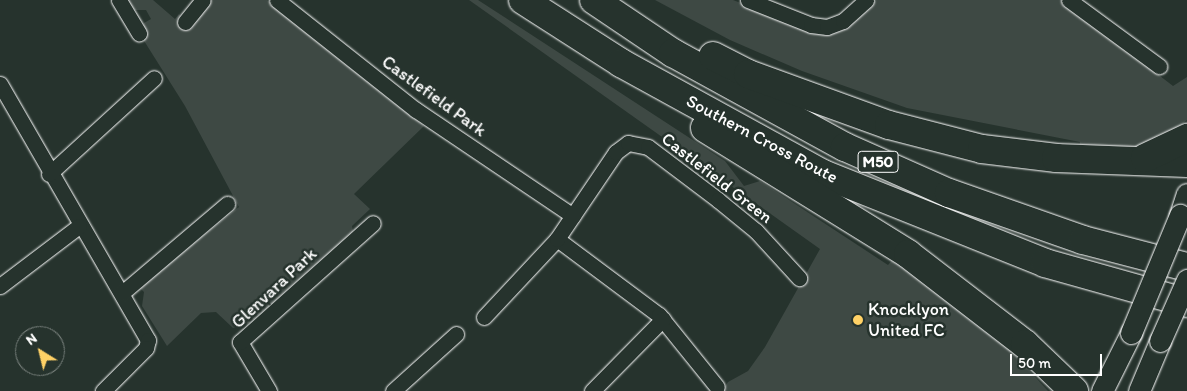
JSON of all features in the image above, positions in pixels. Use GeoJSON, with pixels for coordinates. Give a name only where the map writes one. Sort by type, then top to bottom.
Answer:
{"type":"FeatureCollection","features":[{"type":"Feature","properties":{"kind":"highway","name":"Southern Cross Route"},"geometry":{"type":"LineString","coordinates":[[523,0],[621,64],[823,174],[936,223],[1045,263],[1187,303]]}},
{"type":"Feature","properties":{"kind":"highway","name":"Southern Cross Route"},"geometry":{"type":"LineString","coordinates":[[594,0],[673,53],[845,147],[976,202],[1083,240],[1187,267]]}},
{"type":"Feature","properties":{"kind":"highway","name":"M50"},"geometry":{"type":"LineString","coordinates":[[607,0],[748,74],[889,125],[982,149],[1134,162],[1187,163]]}},
{"type":"Feature","properties":{"kind":"highway","name":"M50"},"geometry":{"type":"LineString","coordinates":[[621,64],[654,96],[908,254],[1025,344],[1042,363],[1074,391]]}},
{"type":"Feature","properties":{"kind":"highway","name":"M50"},"geometry":{"type":"LineString","coordinates":[[1134,162],[1187,138]]}},
{"type":"Feature","properties":{"kind":"highway","name":"M50"},"geometry":{"type":"LineString","coordinates":[[1042,363],[1057,391]]}},
{"type":"Feature","properties":{"kind":"main road"},"geometry":{"type":"LineString","coordinates":[[1102,391],[1131,333],[1187,194]]}},
{"type":"Feature","properties":{"kind":"main road"},"geometry":{"type":"LineString","coordinates":[[1139,391],[1187,280]]}},
{"type":"Feature","properties":{"kind":"street"},"geometry":{"type":"LineString","coordinates":[[119,0],[139,33]]}},
{"type":"Feature","properties":{"kind":"street"},"geometry":{"type":"LineString","coordinates":[[185,22],[203,0]]}},
{"type":"Feature","properties":{"kind":"street","name":"Castlefield Park"},"geometry":{"type":"LineString","coordinates":[[277,0],[416,110],[573,216]]}},
{"type":"Feature","properties":{"kind":"street"},"geometry":{"type":"LineString","coordinates":[[748,0],[811,25],[827,27],[843,21],[866,0]]}},
{"type":"Feature","properties":{"kind":"street"},"geometry":{"type":"LineString","coordinates":[[1069,0],[1159,66]]}},
{"type":"Feature","properties":{"kind":"street"},"geometry":{"type":"LineString","coordinates":[[49,174],[154,78]]}},
{"type":"Feature","properties":{"kind":"street"},"geometry":{"type":"LineString","coordinates":[[0,84],[5,111],[49,174],[122,293],[148,340],[103,391]]}},
{"type":"Feature","properties":{"kind":"street","name":"Castlefield Green"},"geometry":{"type":"LineString","coordinates":[[484,317],[557,239],[616,152],[636,143],[648,147],[745,222],[799,278]]}},
{"type":"Feature","properties":{"kind":"street"},"geometry":{"type":"LineString","coordinates":[[122,293],[227,204]]}},
{"type":"Feature","properties":{"kind":"street","name":"Glenvara Park"},"geometry":{"type":"LineString","coordinates":[[269,391],[240,342],[373,223]]}},
{"type":"Feature","properties":{"kind":"street"},"geometry":{"type":"LineString","coordinates":[[0,286],[80,226]]}},
{"type":"Feature","properties":{"kind":"street"},"geometry":{"type":"LineString","coordinates":[[557,239],[663,319],[717,387]]}},
{"type":"Feature","properties":{"kind":"street"},"geometry":{"type":"LineString","coordinates":[[592,391],[663,319]]}},
{"type":"Feature","properties":{"kind":"street"},"geometry":{"type":"LineString","coordinates":[[393,391],[456,334]]}},
{"type":"Feature","properties":{"kind":"shaded area"},"geometry":{"type":"Polygon","coordinates":[[[125,0],[153,0],[175,19],[179,14],[190,28],[209,0],[267,0],[424,126],[354,194],[370,209],[352,226],[353,232],[250,323],[233,328],[216,312],[201,313],[167,346],[142,306],[144,292],[139,287],[239,207],[185,106],[141,36],[144,23],[151,19],[146,10],[131,10],[125,0]]]}},
{"type":"Feature","properties":{"kind":"shaded area","name":"Knocklyon United FC"},"geometry":{"type":"Polygon","coordinates":[[[469,0],[478,0],[725,161],[744,186],[760,181],[888,265],[894,258],[992,330],[1048,391],[722,391],[728,382],[748,371],[765,347],[820,249],[469,0]]]}},
{"type":"Feature","properties":{"kind":"shaded area"},"geometry":{"type":"Polygon","coordinates":[[[655,0],[733,0],[823,35],[852,23],[876,0],[1062,0],[1173,86],[1187,77],[1187,120],[1153,148],[1079,149],[1080,142],[907,108],[802,71],[730,40],[655,0]]]}},
{"type":"Feature","properties":{"kind":"place","name":"Knocklyon United FC"},"geometry":{"type":"Point","coordinates":[858,320]}}]}
